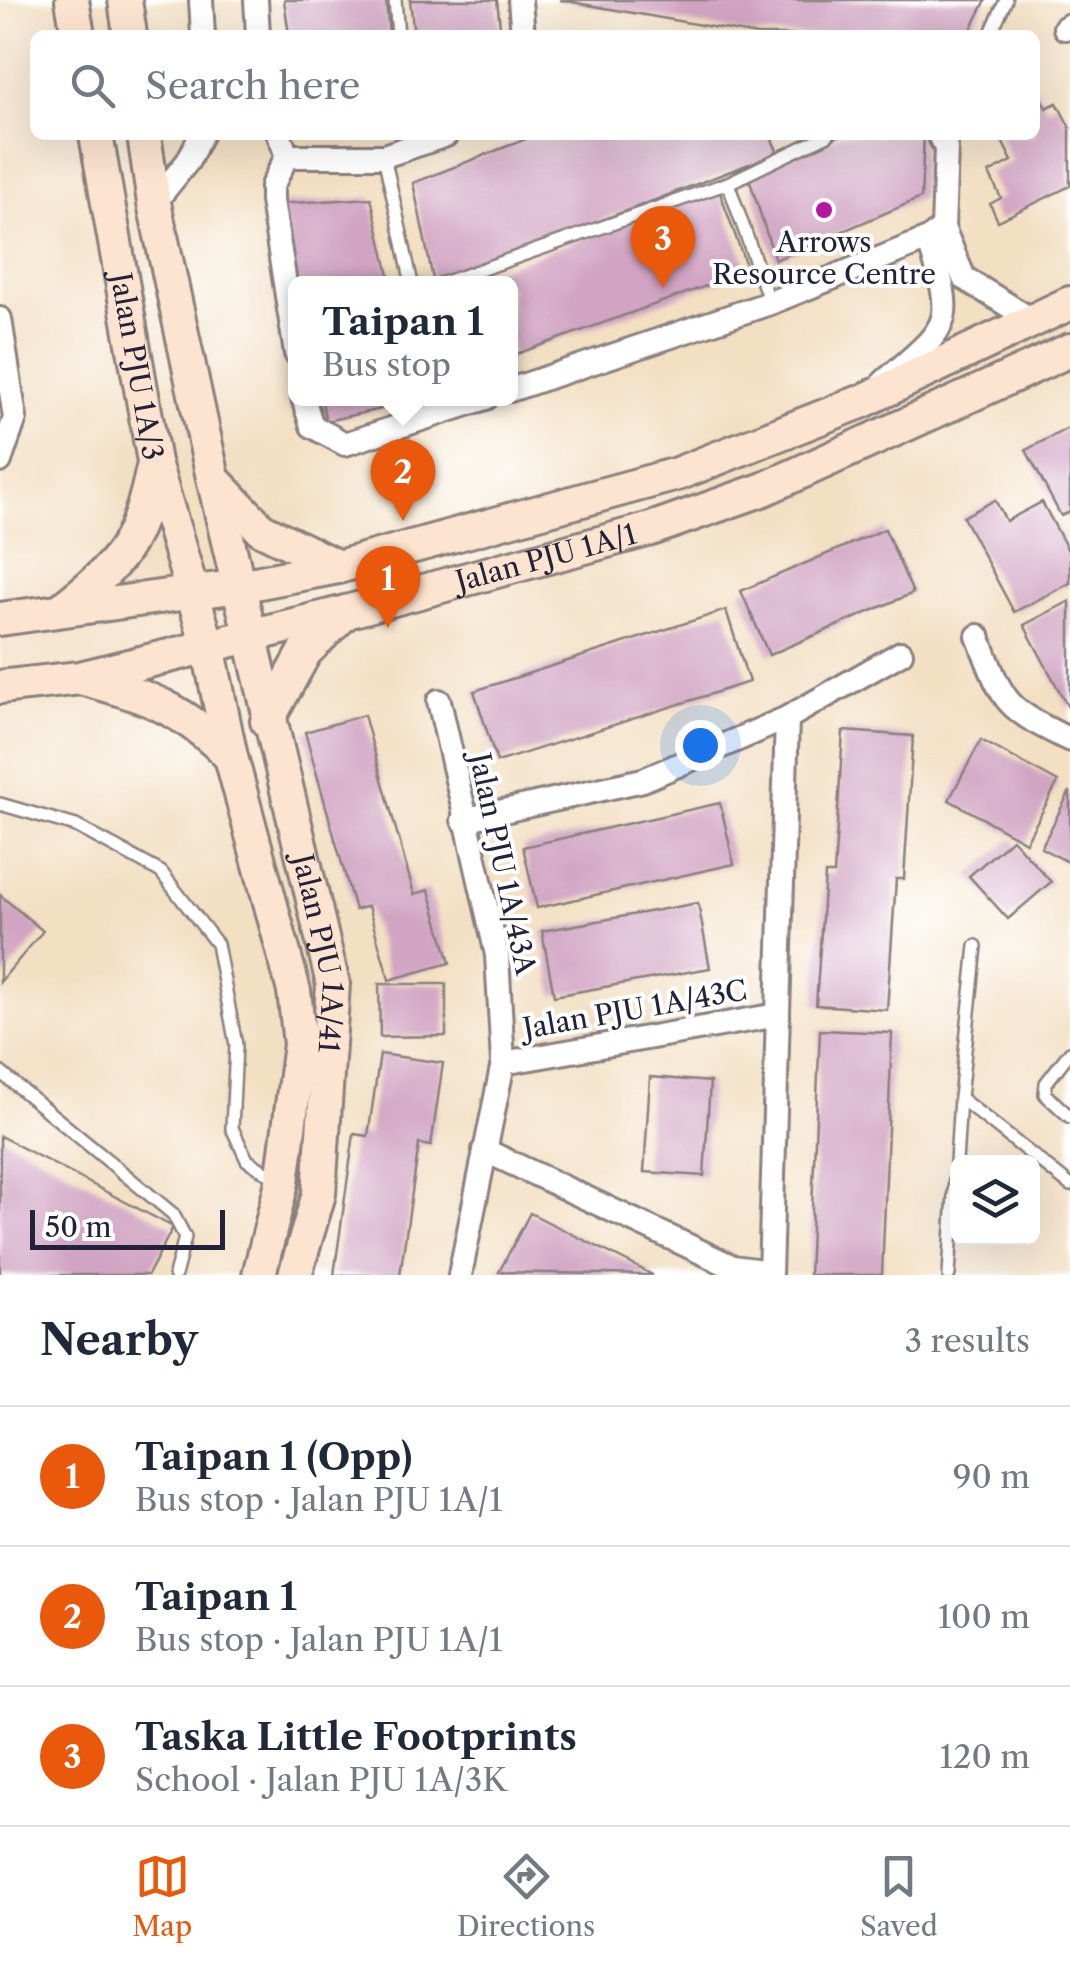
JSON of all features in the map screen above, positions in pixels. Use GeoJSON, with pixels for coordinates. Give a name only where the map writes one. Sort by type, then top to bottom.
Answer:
{"type":"FeatureCollection","features":[{"type":"Feature","properties":{"kind":"street"},"geometry":{"type":"LineString","coordinates":[[72,0],[77,30]]}},
{"type":"Feature","properties":{"kind":"street"},"geometry":{"type":"LineString","coordinates":[[125,0],[129,30]]}},
{"type":"Feature","properties":{"kind":"street"},"geometry":{"type":"LineString","coordinates":[[201,0],[202,30]]}},
{"type":"Feature","properties":{"kind":"street"},"geometry":{"type":"LineString","coordinates":[[256,0],[258,30]]}},
{"type":"Feature","properties":{"kind":"street"},"geometry":{"type":"LineString","coordinates":[[520,0],[523,30]]}},
{"type":"Feature","properties":{"kind":"street","name":"Jalan PJU 1A/3"},"geometry":{"type":"LineString","coordinates":[[97,140],[154,462],[208,646]]}},
{"type":"Feature","properties":{"kind":"street","name":"Jalan PJU 1A/3"},"geometry":{"type":"LineString","coordinates":[[145,140],[154,204],[250,636]]}},
{"type":"Feature","properties":{"kind":"street"},"geometry":{"type":"LineString","coordinates":[[154,204],[188,161],[198,140]]}},
{"type":"Feature","properties":{"kind":"street"},"geometry":{"type":"LineString","coordinates":[[863,400],[929,343],[946,317],[936,234],[946,148],[942,140]]}},
{"type":"Feature","properties":{"kind":"street"},"geometry":{"type":"LineString","coordinates":[[288,302],[272,201],[283,146],[384,156],[409,141]]}},
{"type":"Feature","properties":{"kind":"street"},"geometry":{"type":"LineString","coordinates":[[518,387],[770,303],[936,234]]}},
{"type":"Feature","properties":{"kind":"street"},"geometry":{"type":"LineString","coordinates":[[936,234],[964,278],[1034,322]]}},
{"type":"Feature","properties":{"kind":"street","name":"Jalan PJU 1A/1"},"geometry":{"type":"LineString","coordinates":[[0,619],[239,586],[338,568],[677,474],[863,400],[1070,302]]}},
{"type":"Feature","properties":{"kind":"street"},"geometry":{"type":"LineString","coordinates":[[0,319],[4,375],[15,418],[0,461]]}},
{"type":"Feature","properties":{"kind":"street","name":"Jalan PJU 1A/1"},"geometry":{"type":"LineString","coordinates":[[0,688],[80,678],[346,612],[651,528],[764,489],[1070,350]]}},
{"type":"Feature","properties":{"kind":"street"},"geometry":{"type":"LineString","coordinates":[[306,406],[312,426],[345,444],[439,406]]}},
{"type":"Feature","properties":{"kind":"street"},"geometry":{"type":"LineString","coordinates":[[58,612],[110,571],[128,549],[144,512],[154,462]]}},
{"type":"Feature","properties":{"kind":"street"},"geometry":{"type":"LineString","coordinates":[[213,478],[261,529],[338,568]]}},
{"type":"Feature","properties":{"kind":"street"},"geometry":{"type":"LineString","coordinates":[[268,721],[305,652],[346,612]]}},
{"type":"Feature","properties":{"kind":"street","name":"Jalan PJU 1A/41"},"geometry":{"type":"LineString","coordinates":[[250,636],[332,984],[318,1194],[295,1275]]}},
{"type":"Feature","properties":{"kind":"street"},"geometry":{"type":"LineString","coordinates":[[978,636],[1001,697],[1026,719],[1070,740]]}},
{"type":"Feature","properties":{"kind":"street","name":"Jalan PJU 1A/41"},"geometry":{"type":"LineString","coordinates":[[208,646],[232,757],[294,992],[300,1044],[282,1182],[259,1275]]}},
{"type":"Feature","properties":{"kind":"street"},"geometry":{"type":"LineString","coordinates":[[463,820],[643,780],[787,718],[901,654]]}},
{"type":"Feature","properties":{"kind":"street"},"geometry":{"type":"LineString","coordinates":[[80,678],[131,691],[182,712],[232,757]]}},
{"type":"Feature","properties":{"kind":"street","name":"Jalan PJU 1A/43A"},"geometry":{"type":"LineString","coordinates":[[439,701],[463,820],[497,955],[503,1063],[460,1275]]}},
{"type":"Feature","properties":{"kind":"street"},"geometry":{"type":"LineString","coordinates":[[484,1150],[733,1268],[770,1273],[787,718]]}},
{"type":"Feature","properties":{"kind":"street","name":"Jalan PJU 1A/43C"},"geometry":{"type":"LineString","coordinates":[[503,1063],[778,1014]]}},
{"type":"Feature","properties":{"kind":"lane"},"geometry":{"type":"LineString","coordinates":[[395,0],[398,30]]}},
{"type":"Feature","properties":{"kind":"lane"},"geometry":{"type":"LineString","coordinates":[[992,30],[1006,0]]}},
{"type":"Feature","properties":{"kind":"lane"},"geometry":{"type":"LineString","coordinates":[[463,276],[728,183],[818,140]]}},
{"type":"Feature","properties":{"kind":"lane"},"geometry":{"type":"LineString","coordinates":[[384,156],[410,276]]}},
{"type":"Feature","properties":{"kind":"lane"},"geometry":{"type":"LineString","coordinates":[[728,183],[770,303]]}},
{"type":"Feature","properties":{"kind":"lane"},"geometry":{"type":"LineString","coordinates":[[0,804],[76,826],[161,872],[216,944],[236,1046],[232,1128],[246,1160],[282,1182]]}},
{"type":"Feature","properties":{"kind":"lane"},"geometry":{"type":"LineString","coordinates":[[949,1275],[960,1098],[976,946]]}},
{"type":"Feature","properties":{"kind":"lane"},"geometry":{"type":"LineString","coordinates":[[1070,1052],[1046,1082],[1046,1094],[1070,1117]]}},
{"type":"Feature","properties":{"kind":"lane"},"geometry":{"type":"LineString","coordinates":[[0,1072],[173,1214],[185,1237],[175,1275]]}},
{"type":"Feature","properties":{"kind":"lane"},"geometry":{"type":"LineString","coordinates":[[960,1098],[1070,1186]]}},
{"type":"Feature","properties":{"kind":"building"},"geometry":{"type":"Polygon","coordinates":[[[284,0],[386,0],[389,30],[288,30],[284,0]]]}},
{"type":"Feature","properties":{"kind":"building"},"geometry":{"type":"Polygon","coordinates":[[[410,0],[497,0],[500,30],[413,30],[410,0]]]}},
{"type":"Feature","properties":{"kind":"building"},"geometry":{"type":"Polygon","coordinates":[[[560,0],[986,0],[971,30],[729,30],[560,0]]]}},
{"type":"Feature","properties":{"kind":"building"},"geometry":{"type":"Polygon","coordinates":[[[1040,96],[1046,108],[1057,103],[1070,128],[1070,186],[998,221],[990,204],[1001,198],[989,173],[1012,161],[1002,140],[1040,140],[1040,96]]]}},
{"type":"Feature","properties":{"kind":"building"},"geometry":{"type":"Polygon","coordinates":[[[523,140],[772,140],[778,153],[455,276],[432,276],[413,183],[523,140]]]}},
{"type":"Feature","properties":{"kind":"building"},"geometry":{"type":"Polygon","coordinates":[[[829,140],[924,140],[921,198],[775,260],[748,175],[829,140]]]}},
{"type":"Feature","properties":{"kind":"building"},"geometry":{"type":"Polygon","coordinates":[[[719,190],[748,271],[518,353],[518,276],[479,276],[719,190]]]}},
{"type":"Feature","properties":{"kind":"building"},"geometry":{"type":"Polygon","coordinates":[[[371,198],[389,276],[294,276],[278,204],[371,198]]]}},
{"type":"Feature","properties":{"kind":"building"},"geometry":{"type":"Polygon","coordinates":[[[323,406],[395,406],[326,421],[323,406]]]}},
{"type":"Feature","properties":{"kind":"building"},"geometry":{"type":"Polygon","coordinates":[[[1070,427],[1070,512],[1061,516],[1026,450],[1070,427]]]}},
{"type":"Feature","properties":{"kind":"building"},"geometry":{"type":"Polygon","coordinates":[[[995,500],[1006,521],[1042,502],[1070,554],[1070,583],[1014,612],[963,517],[995,500]]]}},
{"type":"Feature","properties":{"kind":"building"},"geometry":{"type":"Polygon","coordinates":[[[885,529],[913,593],[769,655],[741,591],[885,529]]]}},
{"type":"Feature","properties":{"kind":"building"},"geometry":{"type":"Polygon","coordinates":[[[1070,601],[1070,711],[1024,625],[1070,601]]]}},
{"type":"Feature","properties":{"kind":"building"},"geometry":{"type":"Polygon","coordinates":[[[726,610],[749,682],[497,762],[474,691],[726,610]]]}},
{"type":"Feature","properties":{"kind":"building"},"geometry":{"type":"Polygon","coordinates":[[[364,715],[414,894],[429,890],[450,963],[389,980],[368,906],[355,910],[305,732],[364,715]]]}},
{"type":"Feature","properties":{"kind":"building"},"geometry":{"type":"Polygon","coordinates":[[[843,731],[913,736],[904,879],[896,879],[887,1010],[816,1005],[825,874],[834,874],[843,731]]]}},
{"type":"Feature","properties":{"kind":"building"},"geometry":{"type":"Polygon","coordinates":[[[981,740],[1058,782],[1026,842],[949,800],[981,740]]]}},
{"type":"Feature","properties":{"kind":"building"},"geometry":{"type":"Polygon","coordinates":[[[1070,791],[1070,863],[1041,848],[1070,791]]]}},
{"type":"Feature","properties":{"kind":"building"},"geometry":{"type":"Polygon","coordinates":[[[720,803],[734,864],[537,908],[523,847],[720,803]]]}},
{"type":"Feature","properties":{"kind":"building"},"geometry":{"type":"Polygon","coordinates":[[[1012,839],[1051,882],[1008,919],[969,876],[1012,839]]]}},
{"type":"Feature","properties":{"kind":"building"},"geometry":{"type":"Polygon","coordinates":[[[0,895],[43,931],[0,982],[0,895]]]}},
{"type":"Feature","properties":{"kind":"building"},"geometry":{"type":"Polygon","coordinates":[[[698,903],[710,968],[554,996],[542,931],[698,903]]]}},
{"type":"Feature","properties":{"kind":"building"},"geometry":{"type":"Polygon","coordinates":[[[379,984],[446,984],[446,1036],[380,1037],[379,984]]]}},
{"type":"Feature","properties":{"kind":"building"},"geometry":{"type":"Polygon","coordinates":[[[820,1030],[892,1033],[882,1275],[809,1275],[820,1030]]]}},
{"type":"Feature","properties":{"kind":"building"},"geometry":{"type":"Polygon","coordinates":[[[380,1054],[443,1063],[431,1146],[419,1144],[400,1275],[334,1275],[354,1134],[368,1136],[380,1054]]]}},
{"type":"Feature","properties":{"kind":"building"},"geometry":{"type":"Polygon","coordinates":[[[650,1077],[710,1082],[704,1176],[644,1172],[650,1077]]]}},
{"type":"Feature","properties":{"kind":"building"},"geometry":{"type":"Polygon","coordinates":[[[0,1136],[173,1227],[148,1275],[0,1275],[0,1136]]]}},
{"type":"Feature","properties":{"kind":"building"},"geometry":{"type":"Polygon","coordinates":[[[530,1213],[602,1249],[653,1275],[499,1272],[530,1213]]]}},
{"type":"Feature","properties":{"kind":"place","name":"Arrows Resource Centre"},"geometry":{"type":"Point","coordinates":[824,210]}},
{"type":"Feature","properties":{"kind":"place","name":"Taska Little Footprints"},"geometry":{"type":"Point","coordinates":[663,288]}},
{"type":"Feature","properties":{"kind":"place","name":"Taipan 1"},"geometry":{"type":"Point","coordinates":[403,521]}},
{"type":"Feature","properties":{"kind":"place","name":"Taipan 1 (Opp)"},"geometry":{"type":"Point","coordinates":[388,628]}}]}
